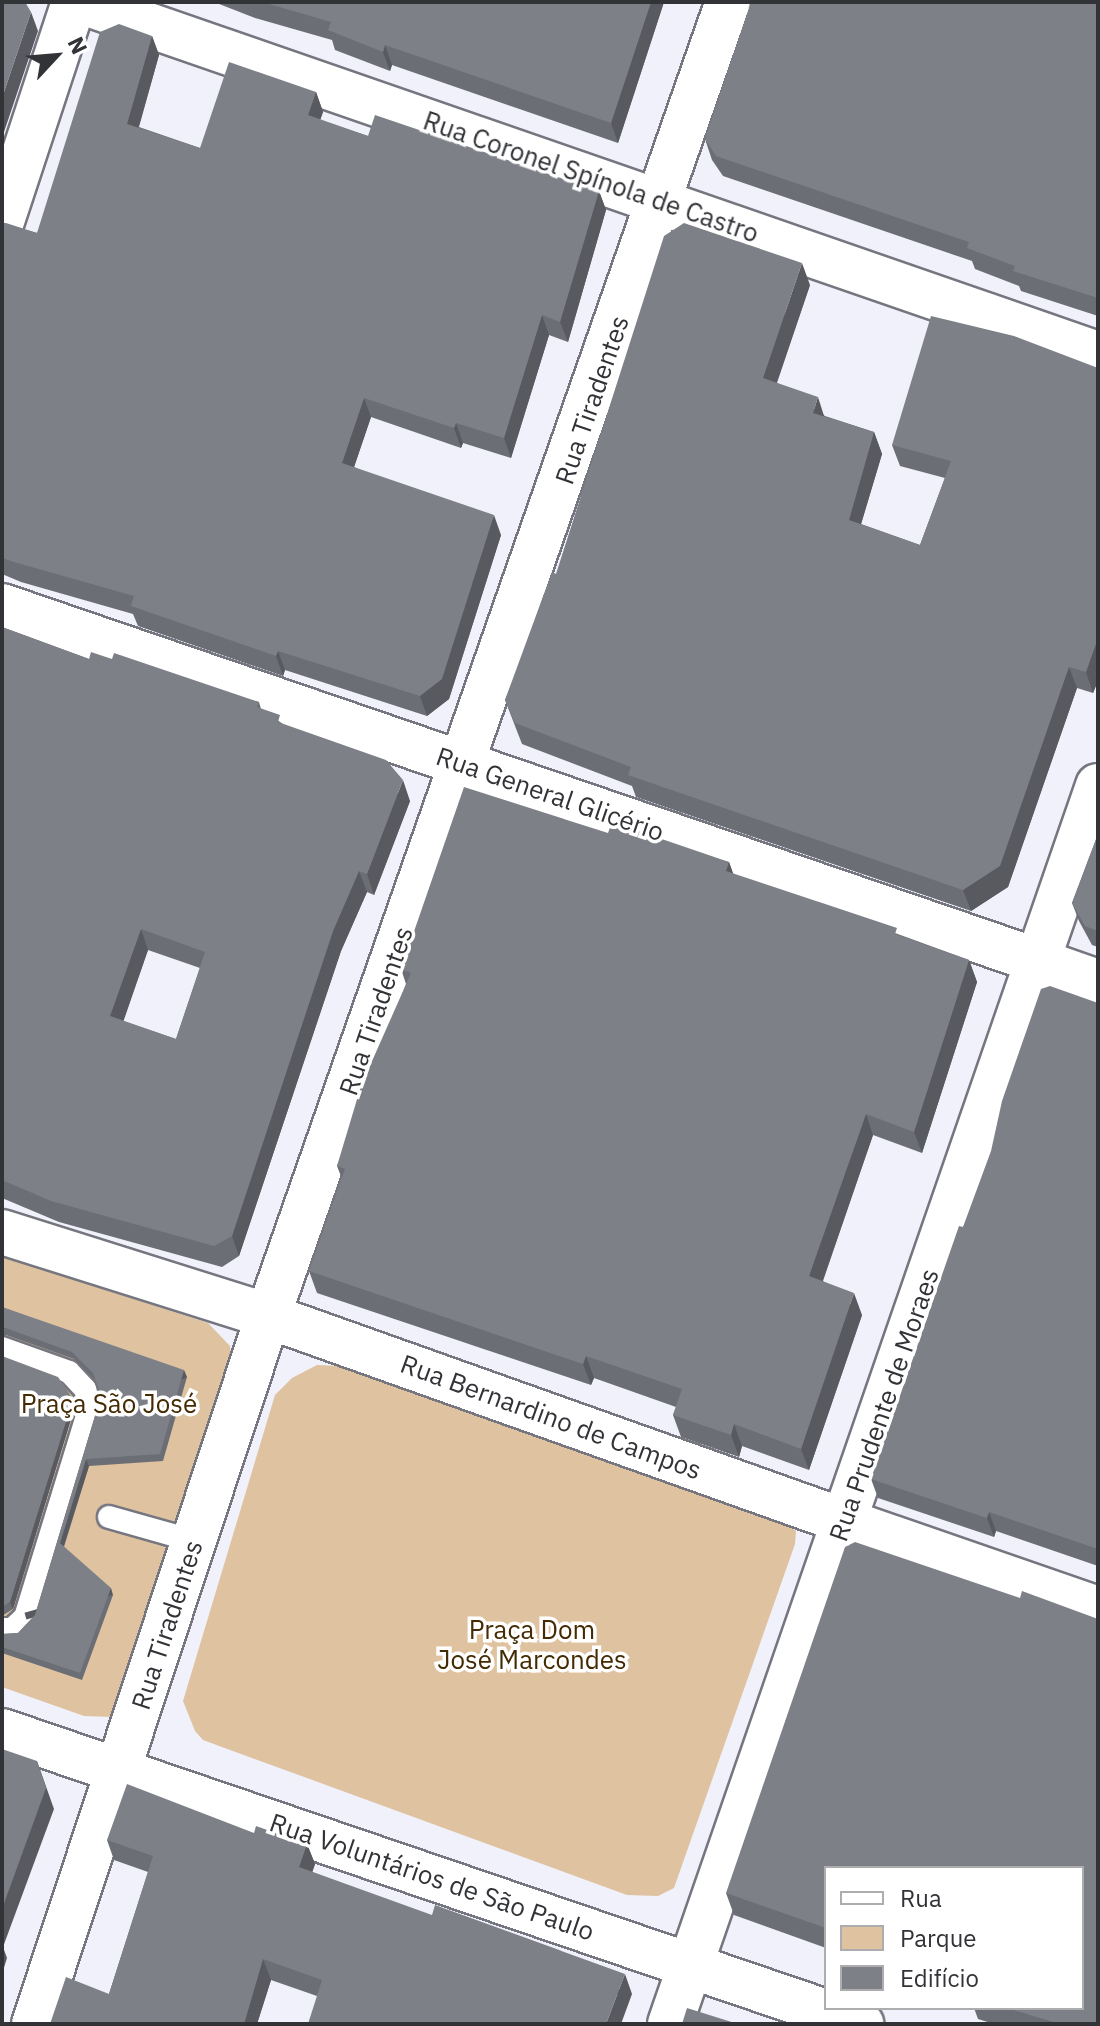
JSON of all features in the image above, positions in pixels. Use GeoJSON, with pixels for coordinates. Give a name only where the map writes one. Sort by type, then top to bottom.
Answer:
{"type":"FeatureCollection","features":[{"type":"Feature","properties":{"kind":"street"},"geometry":{"type":"LineString","coordinates":[[2,221],[74,2]]}},
{"type":"Feature","properties":{"kind":"street","name":"Rua Coronel Spínola de Castro"},"geometry":{"type":"LineString","coordinates":[[82,2],[1098,354]]}},
{"type":"Feature","properties":{"kind":"street","name":"Rua Tiradentes"},"geometry":{"type":"LineString","coordinates":[[34,2024],[268,1316],[662,201],[728,2]]}},
{"type":"Feature","properties":{"kind":"street","name":"Rua General Glicério"},"geometry":{"type":"LineString","coordinates":[[2,606],[1098,982]]}},
{"type":"Feature","properties":{"kind":"street","name":"Rua Prudente de Moraes"},"geometry":{"type":"LineString","coordinates":[[670,2024],[1098,786]]}},
{"type":"Feature","properties":{"kind":"street","name":"Rua Bernardino de Campos"},"geometry":{"type":"LineString","coordinates":[[2,1232],[268,1316],[1098,1609]]}},
{"type":"Feature","properties":{"kind":"street","name":"Rua Voluntários de São Paulo"},"geometry":{"type":"LineString","coordinates":[[2,1731],[861,2024]]}},
{"type":"Feature","properties":{"kind":"lane"},"geometry":{"type":"LineString","coordinates":[[2,1348],[69,1372],[85,1389],[90,1406],[25,1617],[12,1629],[2,1629]]}},
{"type":"Feature","properties":{"kind":"lane"},"geometry":{"type":"LineString","coordinates":[[109,1517],[194,1541]]}},
{"type":"Feature","properties":{"kind":"green space","name":"Praça São José"},"geometry":{"type":"Polygon","coordinates":[[[2,1256],[208,1323],[230,1346],[232,1363],[113,1717],[84,1716],[2,1687],[2,1256]]]}},
{"type":"Feature","properties":{"kind":"green space","name":"Praça Dom José Marcondes"},"geometry":{"type":"Polygon","coordinates":[[[317,1365],[339,1366],[775,1515],[796,1531],[795,1544],[674,1888],[658,1896],[627,1895],[203,1740],[195,1731],[183,1701],[275,1395],[292,1378],[317,1365]]]}},
{"type":"Feature","properties":{"kind":"building"},"geometry":{"type":"Polygon","coordinates":[[[2,2],[25,2],[31,12],[2,98],[2,2]]]}},
{"type":"Feature","properties":{"kind":"building"},"geometry":{"type":"Polygon","coordinates":[[[262,2],[651,2],[611,123],[385,45],[383,52],[328,30],[331,22],[262,2]]]}},
{"type":"Feature","properties":{"kind":"building"},"geometry":{"type":"Polygon","coordinates":[[[751,2],[1098,2],[1098,298],[1013,271],[1015,266],[967,248],[969,242],[716,156],[705,139],[751,2]]]}},
{"type":"Feature","properties":{"kind":"building"},"geometry":{"type":"Polygon","coordinates":[[[119,24],[152,36],[127,124],[200,148],[229,62],[316,92],[308,115],[368,136],[375,115],[599,191],[560,322],[542,315],[504,438],[456,423],[454,428],[364,398],[342,463],[494,515],[442,679],[420,696],[278,651],[276,656],[131,606],[134,596],[2,558],[2,223],[37,233],[100,32],[119,24]]]}},
{"type":"Feature","properties":{"kind":"building"},"geometry":{"type":"Polygon","coordinates":[[[684,223],[802,263],[763,378],[818,397],[813,413],[874,432],[849,520],[920,545],[951,461],[892,445],[931,316],[1014,336],[1098,368],[1098,638],[1086,672],[1069,667],[1000,866],[963,890],[628,775],[631,767],[515,723],[505,700],[552,572],[556,574],[664,236],[684,223]]]}},
{"type":"Feature","properties":{"kind":"building"},"geometry":{"type":"Polygon","coordinates":[[[2,627],[89,659],[91,652],[112,659],[114,653],[259,702],[257,707],[280,715],[278,722],[386,760],[403,780],[367,874],[359,871],[333,931],[232,1236],[214,1246],[51,1201],[2,1180],[2,627]],[[141,929],[110,1016],[176,1039],[205,952],[141,929]]]}},
{"type":"Feature","properties":{"kind":"building"},"geometry":{"type":"Polygon","coordinates":[[[464,787],[608,833],[612,822],[729,862],[726,871],[897,928],[895,934],[969,960],[914,1132],[866,1114],[809,1276],[854,1293],[801,1449],[734,1424],[731,1435],[673,1415],[682,1389],[586,1356],[583,1364],[309,1271],[345,1169],[337,1166],[361,1086],[411,973],[401,969],[464,787]]]}},
{"type":"Feature","properties":{"kind":"building"},"geometry":{"type":"Polygon","coordinates":[[[1098,834],[1098,931],[1085,926],[1072,903],[1098,834]]]}},
{"type":"Feature","properties":{"kind":"building"},"geometry":{"type":"Polygon","coordinates":[[[1050,986],[1098,1003],[1098,1549],[989,1512],[987,1518],[871,1479],[959,1226],[963,1227],[991,1151],[1002,1101],[1041,989],[1050,986]]]}},
{"type":"Feature","properties":{"kind":"building"},"geometry":{"type":"Polygon","coordinates":[[[2,1307],[184,1370],[160,1454],[86,1459],[60,1543],[111,1588],[80,1673],[2,1647],[2,1634],[18,1633],[35,1615],[101,1396],[93,1373],[72,1352],[2,1328],[2,1307]]]}},
{"type":"Feature","properties":{"kind":"building"},"geometry":{"type":"Polygon","coordinates":[[[2,1356],[58,1377],[73,1399],[10,1602],[2,1607],[2,1356]]]}},
{"type":"Feature","properties":{"kind":"building"},"geometry":{"type":"Polygon","coordinates":[[[855,1542],[1020,1598],[1022,1591],[1098,1619],[1098,2024],[1060,2024],[1014,2010],[1084,2010],[1084,1866],[824,1866],[824,1927],[726,1893],[845,1547],[855,1542]]]}},
{"type":"Feature","properties":{"kind":"building"},"geometry":{"type":"Polygon","coordinates":[[[2,1749],[37,1761],[46,1788],[2,1909],[2,1749]]]}},
{"type":"Feature","properties":{"kind":"building"},"geometry":{"type":"Polygon","coordinates":[[[127,1784],[254,1833],[256,1826],[307,1844],[299,1867],[432,1915],[435,1905],[625,1974],[606,2024],[308,2024],[322,1980],[263,1959],[244,2024],[50,2024],[66,1977],[109,1994],[153,1856],[107,1840],[127,1784]]]}},
{"type":"Feature","properties":{"kind":"building"},"geometry":{"type":"Polygon","coordinates":[[[687,2008],[738,2024],[682,2024],[687,2008]]]}}]}
